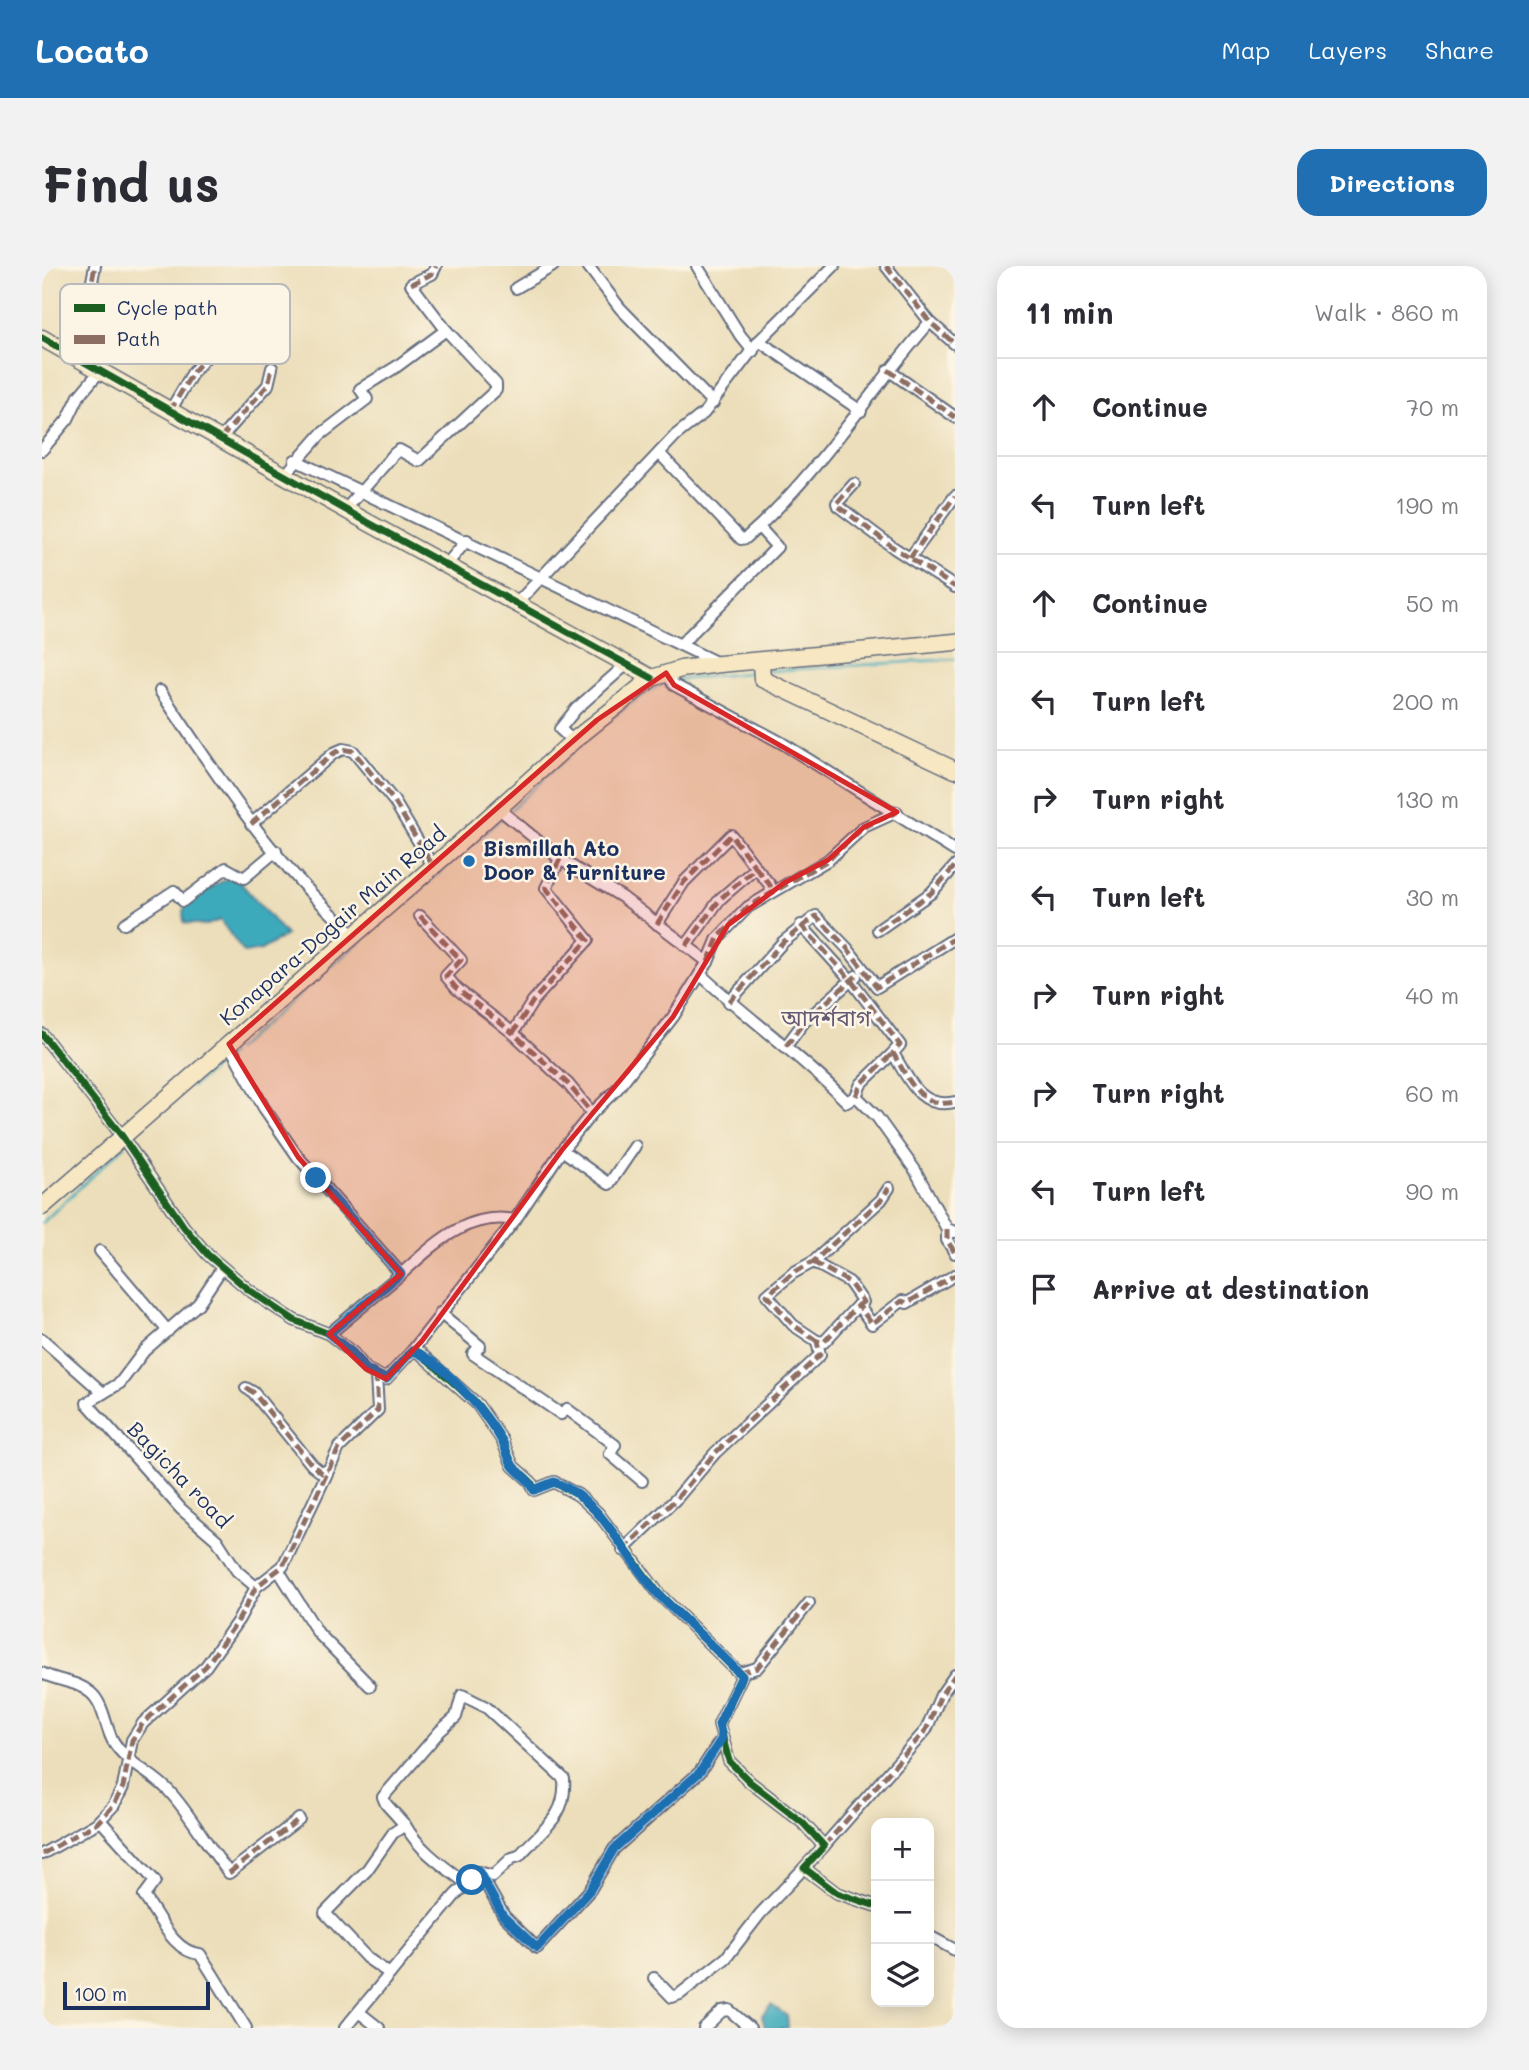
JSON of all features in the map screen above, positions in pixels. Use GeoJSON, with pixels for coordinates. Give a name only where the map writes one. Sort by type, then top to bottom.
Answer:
{"type":"FeatureCollection","features":[{"type":"Feature","properties":{"kind":"main road"},"geometry":{"type":"LineString","coordinates":[[42,338],[60,350]]}},
{"type":"Feature","properties":{"kind":"main road"},"geometry":{"type":"LineString","coordinates":[[87,364],[345,510],[628,663],[665,678],[720,664],[761,669],[955,642]]}},
{"type":"Feature","properties":{"kind":"main road"},"geometry":{"type":"LineString","coordinates":[[761,669],[955,770]]}},
{"type":"Feature","properties":{"kind":"main road","name":"Konapara-Dogair Main Road"},"geometry":{"type":"LineString","coordinates":[[42,1207],[433,866],[504,813],[573,741],[665,678]]}},
{"type":"Feature","properties":{"kind":"street"},"geometry":{"type":"LineString","coordinates":[[94,284],[95,266]]}},
{"type":"Feature","properties":{"kind":"street"},"geometry":{"type":"LineString","coordinates":[[345,510],[399,450],[419,461],[496,390],[496,384],[446,330],[411,284],[432,274],[436,266]]}},
{"type":"Feature","properties":{"kind":"street"},"geometry":{"type":"LineString","coordinates":[[516,288],[553,266]]}},
{"type":"Feature","properties":{"kind":"street"},"geometry":{"type":"LineString","coordinates":[[588,266],[620,309],[713,403]]}},
{"type":"Feature","properties":{"kind":"street"},"geometry":{"type":"LineString","coordinates":[[697,266],[756,346],[861,411]]}},
{"type":"Feature","properties":{"kind":"street"},"geometry":{"type":"LineString","coordinates":[[517,603],[659,453],[713,403],[756,346],[834,266]]}},
{"type":"Feature","properties":{"kind":"street"},"geometry":{"type":"LineString","coordinates":[[886,266],[930,322],[955,344]]}},
{"type":"Feature","properties":{"kind":"street"},"geometry":{"type":"LineString","coordinates":[[659,453],[741,539],[758,527],[810,474],[861,411],[888,370],[930,322]]}},
{"type":"Feature","properties":{"kind":"street"},"geometry":{"type":"LineString","coordinates":[[285,475],[295,460],[367,398],[360,388],[396,367],[446,330]]}},
{"type":"Feature","properties":{"kind":"street"},"geometry":{"type":"LineString","coordinates":[[170,411],[200,364]]}},
{"type":"Feature","properties":{"kind":"street"},"geometry":{"type":"LineString","coordinates":[[221,438],[268,385],[272,368]]}},
{"type":"Feature","properties":{"kind":"street"},"geometry":{"type":"LineString","coordinates":[[888,370],[955,417]]}},
{"type":"Feature","properties":{"kind":"street"},"geometry":{"type":"LineString","coordinates":[[42,450],[68,419],[79,396],[100,371]]}},
{"type":"Feature","properties":{"kind":"street"},"geometry":{"type":"LineString","coordinates":[[295,460],[541,575],[720,664]]}},
{"type":"Feature","properties":{"kind":"street"},"geometry":{"type":"LineString","coordinates":[[854,484],[838,506],[955,587]]}},
{"type":"Feature","properties":{"kind":"street"},"geometry":{"type":"LineString","coordinates":[[910,558],[955,496]]}},
{"type":"Feature","properties":{"kind":"street"},"geometry":{"type":"LineString","coordinates":[[682,643],[777,547],[758,527]]}},
{"type":"Feature","properties":{"kind":"street"},"geometry":{"type":"LineString","coordinates":[[447,564],[467,540]]}},
{"type":"Feature","properties":{"kind":"street"},"geometry":{"type":"LineString","coordinates":[[573,741],[560,729],[576,709],[628,663]]}},
{"type":"Feature","properties":{"kind":"street"},"geometry":{"type":"LineString","coordinates":[[665,678],[782,743],[897,812],[920,831],[955,851]]}},
{"type":"Feature","properties":{"kind":"street"},"geometry":{"type":"LineString","coordinates":[[160,691],[251,824],[276,851],[288,872],[346,927],[350,937]]}},
{"type":"Feature","properties":{"kind":"street"},"geometry":{"type":"LineString","coordinates":[[251,824],[334,753],[353,751],[394,801],[433,866]]}},
{"type":"Feature","properties":{"kind":"street"},"geometry":{"type":"LineString","coordinates":[[42,1034],[122,1136],[184,1227],[222,1268],[294,1320],[329,1334],[376,1375],[386,1379],[412,1351],[516,1220],[562,1150],[592,1113],[617,1089],[673,1017],[728,925],[771,892],[828,860],[864,827],[897,812]]}},
{"type":"Feature","properties":{"kind":"street"},"geometry":{"type":"LineString","coordinates":[[504,813],[560,859],[622,897],[708,962]]}},
{"type":"Feature","properties":{"kind":"street"},"geometry":{"type":"LineString","coordinates":[[657,924],[684,882],[731,835],[770,885],[771,892]]}},
{"type":"Feature","properties":{"kind":"street"},"geometry":{"type":"LineString","coordinates":[[124,924],[174,891],[183,901],[226,868],[244,878],[276,851]]}},
{"type":"Feature","properties":{"kind":"street"},"geometry":{"type":"LineString","coordinates":[[513,1033],[533,1002],[588,940],[546,888],[560,859]]}},
{"type":"Feature","properties":{"kind":"street"},"geometry":{"type":"LineString","coordinates":[[877,930],[931,893],[955,866]]}},
{"type":"Feature","properties":{"kind":"street"},"geometry":{"type":"LineString","coordinates":[[686,946],[720,899],[756,868]]}},
{"type":"Feature","properties":{"kind":"street"},"geometry":{"type":"LineString","coordinates":[[419,916],[461,960],[446,976],[457,989],[513,1033],[568,1084],[592,1113]]}},
{"type":"Feature","properties":{"kind":"street"},"geometry":{"type":"LineString","coordinates":[[729,1002],[749,977],[810,918],[820,918],[879,987],[955,938]]}},
{"type":"Feature","properties":{"kind":"street"},"geometry":{"type":"LineString","coordinates":[[700,974],[729,1002],[786,1046],[847,1102],[856,1096],[861,1084],[901,1045],[850,979],[801,925]]}},
{"type":"Feature","properties":{"kind":"street"},"geometry":{"type":"LineString","coordinates":[[786,1046],[795,1032],[850,979],[865,971]]}},
{"type":"Feature","properties":{"kind":"street"},"geometry":{"type":"LineString","coordinates":[[229,1044],[264,1108],[298,1157],[401,1274]]}},
{"type":"Feature","properties":{"kind":"street"},"geometry":{"type":"LineString","coordinates":[[893,1053],[923,1098],[932,1103],[955,1102]]}},
{"type":"Feature","properties":{"kind":"street"},"geometry":{"type":"LineString","coordinates":[[856,1096],[877,1117],[915,1170],[951,1230],[947,1240],[955,1253]]}},
{"type":"Feature","properties":{"kind":"street"},"geometry":{"type":"LineString","coordinates":[[562,1150],[609,1184],[635,1146]]}},
{"type":"Feature","properties":{"kind":"street"},"geometry":{"type":"LineString","coordinates":[[813,1262],[849,1282],[863,1302],[824,1342],[817,1341],[793,1325],[768,1295],[793,1273],[813,1262],[881,1199],[889,1188]]}},
{"type":"Feature","properties":{"kind":"street"},"geometry":{"type":"LineString","coordinates":[[329,1334],[458,1228],[473,1220],[488,1217],[516,1220]]}},
{"type":"Feature","properties":{"kind":"street"},"geometry":{"type":"LineString","coordinates":[[100,1251],[168,1331]]}},
{"type":"Feature","properties":{"kind":"street"},"geometry":{"type":"LineString","coordinates":[[42,1339],[103,1393],[120,1383],[144,1351],[198,1304],[222,1268]]}},
{"type":"Feature","properties":{"kind":"street"},"geometry":{"type":"LineString","coordinates":[[858,1306],[872,1324],[902,1301],[907,1303],[919,1297],[924,1290],[955,1275]]}},
{"type":"Feature","properties":{"kind":"street"},"geometry":{"type":"LineString","coordinates":[[440,1313],[480,1346],[473,1354],[561,1414],[567,1409],[603,1434],[615,1445],[610,1454],[642,1480]]}},
{"type":"Feature","properties":{"kind":"street"},"geometry":{"type":"LineString","coordinates":[[623,1550],[677,1498],[715,1453],[820,1355],[817,1341]]}},
{"type":"Feature","properties":{"kind":"street"},"geometry":{"type":"LineString","coordinates":[[412,1351],[428,1359],[477,1404],[502,1440],[513,1465],[531,1482],[534,1490],[554,1482],[566,1486],[598,1513],[623,1550],[659,1594],[740,1673],[742,1676],[739,1687],[719,1724],[729,1761],[803,1823],[824,1846]]}},
{"type":"Feature","properties":{"kind":"street"},"geometry":{"type":"LineString","coordinates":[[42,1854],[100,1820],[114,1805],[123,1787],[132,1740],[143,1723],[206,1666],[239,1619],[256,1587],[279,1572],[340,1448],[378,1410],[376,1375]]}},
{"type":"Feature","properties":{"kind":"street"},"geometry":{"type":"LineString","coordinates":[[246,1388],[253,1392],[312,1465],[322,1473],[328,1470]]}},
{"type":"Feature","properties":{"kind":"street","name":"Bagicha road"},"geometry":{"type":"LineString","coordinates":[[103,1393],[89,1402],[88,1406],[181,1509],[217,1540],[237,1571],[256,1587]]}},
{"type":"Feature","properties":{"kind":"street"},"geometry":{"type":"LineString","coordinates":[[279,1572],[318,1633],[370,1686]]}},
{"type":"Feature","properties":{"kind":"street"},"geometry":{"type":"LineString","coordinates":[[740,1673],[757,1668],[809,1603]]}},
{"type":"Feature","properties":{"kind":"street"},"geometry":{"type":"LineString","coordinates":[[42,1673],[78,1683],[94,1695],[112,1740],[128,1760],[165,1787],[186,1810],[204,1843],[229,1873],[299,1819]]}},
{"type":"Feature","properties":{"kind":"street"},"geometry":{"type":"LineString","coordinates":[[654,1978],[672,1997],[680,1994],[726,1958],[760,1914],[926,1730],[941,1695],[955,1675]]}},
{"type":"Feature","properties":{"kind":"street"},"geometry":{"type":"LineString","coordinates":[[462,1695],[486,1707],[564,1779],[565,1793],[560,1812],[519,1856],[512,1858],[493,1876],[476,1876],[466,1883],[433,1858],[386,1804],[383,1797],[440,1731],[456,1717],[462,1695]]}},
{"type":"Feature","properties":{"kind":"street"},"geometry":{"type":"LineString","coordinates":[[476,1876],[503,1916],[537,1948],[590,1890],[614,1849],[700,1772],[722,1738]]}},
{"type":"Feature","properties":{"kind":"street"},"geometry":{"type":"LineString","coordinates":[[100,1820],[155,1881],[144,1896],[175,1943],[188,1953],[200,1954],[246,2028]]}},
{"type":"Feature","properties":{"kind":"street"},"geometry":{"type":"LineString","coordinates":[[390,1974],[367,1958],[325,1913],[367,1870],[394,1833],[405,1825]]}},
{"type":"Feature","properties":{"kind":"street"},"geometry":{"type":"LineString","coordinates":[[804,1868],[837,1893],[871,1904]]}},
{"type":"Feature","properties":{"kind":"street"},"geometry":{"type":"LineString","coordinates":[[345,2028],[456,1894],[476,1876]]}},
{"type":"Feature","properties":{"kind":"street"},"geometry":{"type":"LineString","coordinates":[[934,1939],[955,1950]]}},
{"type":"Feature","properties":{"kind":"street"},"geometry":{"type":"LineString","coordinates":[[704,2028],[722,2011],[729,2010],[750,2028]]}},
{"type":"Feature","properties":{"kind":"street"},"geometry":{"type":"LineString","coordinates":[[360,2013],[379,2028]]}},
{"type":"Feature","properties":{"kind":"highlighted area"},"geometry":{"type":"Polygon","coordinates":[[[666,673],[674,685],[897,812],[864,827],[828,860],[784,883],[728,925],[673,1017],[562,1150],[422,1341],[386,1379],[366,1369],[329,1334],[401,1274],[298,1157],[229,1044],[597,720],[666,673]]]}},
{"type":"Feature","properties":{"kind":"water"},"geometry":{"type":"Polygon","coordinates":[[[230,877],[239,881],[286,935],[261,950],[244,953],[220,920],[207,925],[184,923],[183,911],[191,899],[230,877]]]}},
{"type":"Feature","properties":{"kind":"water"},"geometry":{"type":"Polygon","coordinates":[[[771,2005],[787,2016],[788,2028],[765,2028],[762,2015],[771,2005]]]}},
{"type":"Feature","properties":{"kind":"waterway"},"geometry":{"type":"LineString","coordinates":[[767,671],[955,659]]}},
{"type":"Feature","properties":{"kind":"waterway"},"geometry":{"type":"LineString","coordinates":[[676,680],[756,672]]}},
{"type":"Feature","properties":{"kind":"waterway"},"geometry":{"type":"LineString","coordinates":[[509,811],[605,724],[666,682]]}},
{"type":"Feature","properties":{"kind":"waterway"},"geometry":{"type":"LineString","coordinates":[[235,1050],[502,818]]}},
{"type":"Feature","properties":{"kind":"waterway"},"geometry":{"type":"LineString","coordinates":[[192,1087],[230,1054]]}},
{"type":"Feature","properties":{"kind":"waterway"},"geometry":{"type":"LineString","coordinates":[[42,1223],[124,1146]]}},
{"type":"Feature","properties":{"kind":"marked path"},"geometry":{"type":"LineString","coordinates":[[94,284],[95,266]]}},
{"type":"Feature","properties":{"kind":"marked path"},"geometry":{"type":"LineString","coordinates":[[411,284],[432,274],[436,266]]}},
{"type":"Feature","properties":{"kind":"marked path"},"geometry":{"type":"LineString","coordinates":[[886,266],[930,322],[955,344]]}},
{"type":"Feature","properties":{"kind":"marked path"},"geometry":{"type":"LineString","coordinates":[[170,411],[200,364]]}},
{"type":"Feature","properties":{"kind":"marked path"},"geometry":{"type":"LineString","coordinates":[[221,438],[268,385],[272,368]]}},
{"type":"Feature","properties":{"kind":"marked path"},"geometry":{"type":"LineString","coordinates":[[888,370],[955,417]]}},
{"type":"Feature","properties":{"kind":"marked path"},"geometry":{"type":"LineString","coordinates":[[854,484],[837,503],[838,506],[894,548],[955,587]]}},
{"type":"Feature","properties":{"kind":"marked path"},"geometry":{"type":"LineString","coordinates":[[910,558],[955,496]]}},
{"type":"Feature","properties":{"kind":"marked path"},"geometry":{"type":"LineString","coordinates":[[251,824],[334,753],[343,749],[353,751],[394,801],[433,866]]}},
{"type":"Feature","properties":{"kind":"marked path"},"geometry":{"type":"LineString","coordinates":[[708,962],[718,938],[748,907],[828,860],[864,827],[897,812]]}},
{"type":"Feature","properties":{"kind":"marked path"},"geometry":{"type":"LineString","coordinates":[[657,924],[684,882],[731,835],[756,868]]}},
{"type":"Feature","properties":{"kind":"marked path"},"geometry":{"type":"LineString","coordinates":[[560,859],[546,888],[588,940],[533,1001],[513,1033],[568,1084],[592,1113]]}},
{"type":"Feature","properties":{"kind":"marked path"},"geometry":{"type":"LineString","coordinates":[[878,930],[931,893],[955,866]]}},
{"type":"Feature","properties":{"kind":"marked path"},"geometry":{"type":"LineString","coordinates":[[686,946],[720,899],[756,868],[770,885],[771,892]]}},
{"type":"Feature","properties":{"kind":"marked path"},"geometry":{"type":"LineString","coordinates":[[420,916],[461,960],[446,976],[457,989],[513,1033]]}},
{"type":"Feature","properties":{"kind":"marked path"},"geometry":{"type":"LineString","coordinates":[[729,1002],[783,942],[816,916],[847,948],[877,987],[955,938]]}},
{"type":"Feature","properties":{"kind":"marked path"},"geometry":{"type":"LineString","coordinates":[[801,925],[850,979],[900,1045],[893,1053],[916,1090],[933,1101],[955,1102]]}},
{"type":"Feature","properties":{"kind":"marked path"},"geometry":{"type":"LineString","coordinates":[[786,1046],[804,1022],[856,976]]}},
{"type":"Feature","properties":{"kind":"marked path"},"geometry":{"type":"LineString","coordinates":[[856,1096],[861,1084],[893,1053]]}},
{"type":"Feature","properties":{"kind":"marked path"},"geometry":{"type":"LineString","coordinates":[[817,1341],[793,1325],[767,1295],[793,1273],[813,1262],[881,1200],[889,1188]]}},
{"type":"Feature","properties":{"kind":"marked path"},"geometry":{"type":"LineString","coordinates":[[947,1229],[947,1240],[955,1253]]}},
{"type":"Feature","properties":{"kind":"marked path"},"geometry":{"type":"LineString","coordinates":[[813,1262],[849,1282],[863,1302],[858,1305]]}},
{"type":"Feature","properties":{"kind":"marked path"},"geometry":{"type":"LineString","coordinates":[[623,1550],[677,1498],[715,1453],[820,1355],[817,1341],[824,1342],[858,1305],[872,1324],[902,1301],[907,1303],[955,1275]]}},
{"type":"Feature","properties":{"kind":"marked path"},"geometry":{"type":"LineString","coordinates":[[42,1854],[97,1823],[114,1805],[123,1787],[132,1740],[143,1723],[206,1666],[239,1619],[256,1587],[283,1566],[339,1448],[378,1410],[376,1375]]}},
{"type":"Feature","properties":{"kind":"marked path"},"geometry":{"type":"LineString","coordinates":[[246,1388],[253,1392],[312,1465],[322,1473],[328,1470]]}},
{"type":"Feature","properties":{"kind":"marked path"},"geometry":{"type":"LineString","coordinates":[[740,1673],[757,1668],[809,1603]]}},
{"type":"Feature","properties":{"kind":"marked path"},"geometry":{"type":"LineString","coordinates":[[824,1846],[926,1730],[941,1695],[955,1675]]}},
{"type":"Feature","properties":{"kind":"marked path"},"geometry":{"type":"LineString","coordinates":[[229,1873],[299,1819]]}},
{"type":"Feature","properties":{"kind":"cycle path"},"geometry":{"type":"LineString","coordinates":[[42,338],[60,348]]}},
{"type":"Feature","properties":{"kind":"cycle path"},"geometry":{"type":"LineString","coordinates":[[88,364],[360,518],[652,678]]}},
{"type":"Feature","properties":{"kind":"cycle path"},"geometry":{"type":"LineString","coordinates":[[42,1034],[122,1136],[184,1227],[208,1255],[249,1290],[294,1320],[329,1334],[353,1353],[366,1369],[386,1379],[412,1351],[420,1353],[477,1404],[502,1440],[513,1466],[531,1482],[534,1490],[554,1482],[578,1495],[598,1513],[659,1594],[742,1676],[719,1724],[729,1761],[750,1782],[803,1823],[824,1846],[804,1868],[837,1893],[871,1904]]}},
{"type":"Feature","properties":{"kind":"place","name":"Bismillah Ato Door & Furniture"},"geometry":{"type":"Point","coordinates":[469,861]}},
{"type":"Feature","properties":{"kind":"district","name":"আদর্শবাগ"},"geometry":{"type":"Point","coordinates":[826,1018]}},
{"type":"Feature","properties":{"kind":"route"},"geometry":{"type":"LineString","coordinates":[[316,1178],[334,1194],[401,1274],[329,1334],[353,1353],[366,1369],[386,1379],[412,1351],[420,1353],[435,1365],[477,1404],[502,1440],[513,1465],[531,1482],[534,1490],[554,1482],[578,1494],[598,1513],[623,1550],[659,1594],[699,1630],[742,1676],[739,1687],[722,1714],[719,1734],[722,1738],[700,1772],[614,1849],[606,1858],[590,1890],[537,1948],[503,1916],[479,1872],[472,1880]]}}]}
